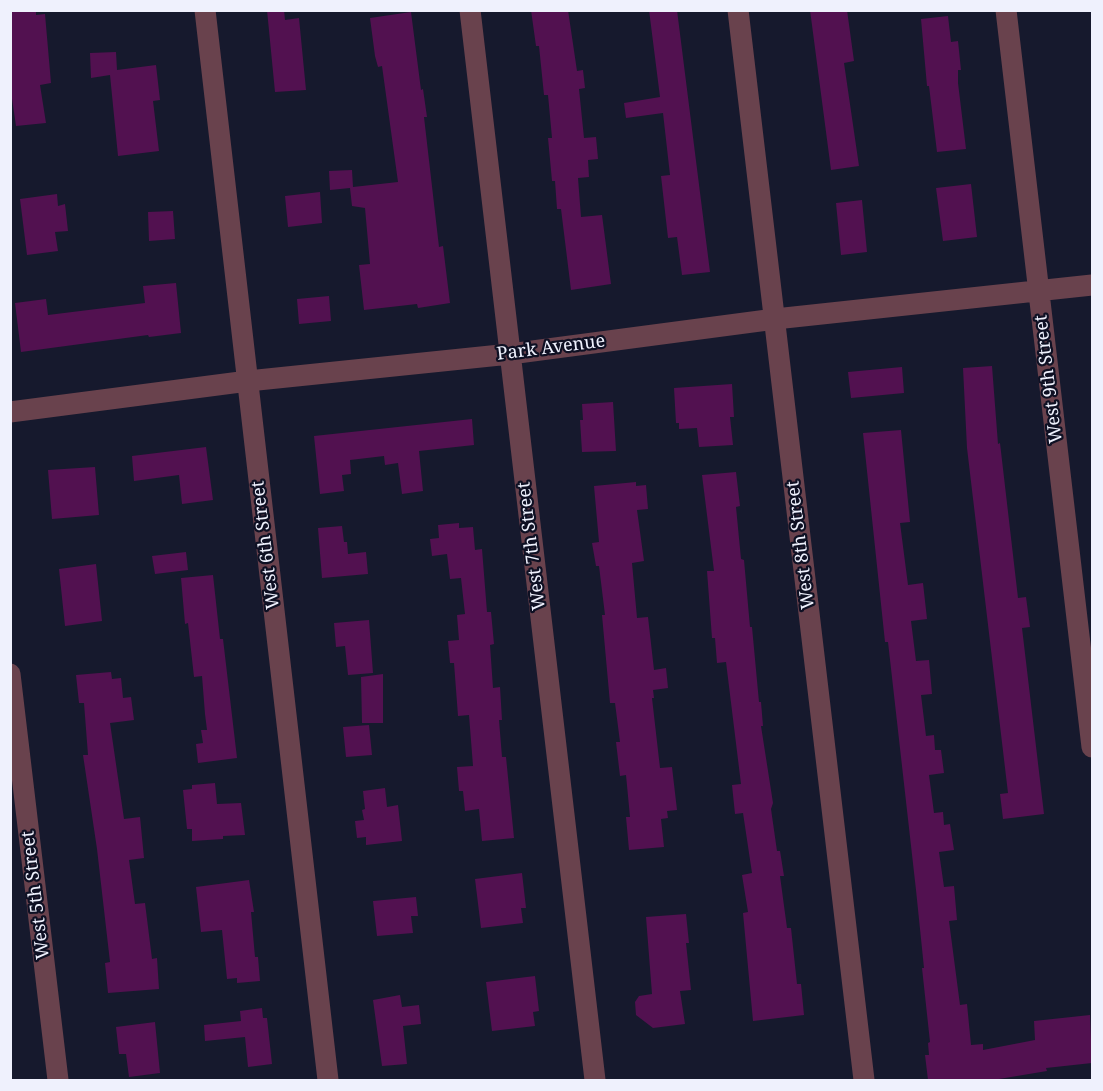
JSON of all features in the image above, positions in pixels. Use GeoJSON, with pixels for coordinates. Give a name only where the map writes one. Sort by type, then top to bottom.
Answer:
{"type":"FeatureCollection","features":[{"type":"Feature","properties":{"kind":"street","name":"West 6th Street"},"geometry":{"type":"LineString","coordinates":[[205,10],[328,1080]]}},
{"type":"Feature","properties":{"kind":"street","name":"West 7th Street"},"geometry":{"type":"LineString","coordinates":[[471,10],[595,1080]]}},
{"type":"Feature","properties":{"kind":"street","name":"West 8th Street"},"geometry":{"type":"LineString","coordinates":[[738,10],[864,1080]]}},
{"type":"Feature","properties":{"kind":"street","name":"West 9th Street"},"geometry":{"type":"LineString","coordinates":[[1006,10],[1092,747]]}},
{"type":"Feature","properties":{"kind":"street","name":"Park Avenue"},"geometry":{"type":"LineString","coordinates":[[10,412],[248,381],[510,354],[775,319],[1092,285]]}},
{"type":"Feature","properties":{"kind":"street","name":"West 5th Street"},"geometry":{"type":"LineString","coordinates":[[10,674],[58,1080]]}},
{"type":"Feature","properties":{"kind":"building"},"geometry":{"type":"Polygon","coordinates":[[[10,10],[36,10],[36,15],[45,14],[51,83],[40,85],[46,123],[16,126],[10,85],[10,10]]]}},
{"type":"Feature","properties":{"kind":"building"},"geometry":{"type":"Polygon","coordinates":[[[267,10],[284,10],[285,20],[299,18],[306,90],[275,92],[267,10]]]}},
{"type":"Feature","properties":{"kind":"building"},"geometry":{"type":"Polygon","coordinates":[[[531,10],[568,10],[577,71],[583,70],[585,88],[579,89],[584,138],[596,137],[598,159],[588,160],[589,177],[578,178],[581,217],[602,215],[611,284],[571,290],[561,209],[557,209],[555,181],[552,181],[548,138],[552,138],[548,95],[544,95],[539,46],[536,46],[531,10]]]}},
{"type":"Feature","properties":{"kind":"building"},"geometry":{"type":"Polygon","coordinates":[[[649,10],[677,10],[710,272],[682,275],[677,237],[668,238],[661,176],[670,175],[663,113],[626,118],[624,103],[660,97],[649,10]]]}},
{"type":"Feature","properties":{"kind":"building"},"geometry":{"type":"Polygon","coordinates":[[[810,10],[847,10],[854,61],[844,63],[859,166],[831,170],[810,10]]]}},
{"type":"Feature","properties":{"kind":"building"},"geometry":{"type":"Polygon","coordinates":[[[411,12],[421,90],[423,89],[427,117],[424,117],[439,247],[443,246],[450,303],[418,308],[417,304],[364,310],[359,265],[370,264],[365,208],[352,206],[350,188],[330,190],[329,171],[352,170],[353,187],[398,182],[382,66],[378,67],[375,56],[370,18],[411,12]]]}},
{"type":"Feature","properties":{"kind":"building"},"geometry":{"type":"Polygon","coordinates":[[[948,16],[951,42],[958,41],[961,70],[958,70],[958,83],[966,149],[937,152],[929,86],[927,86],[921,19],[948,16]]]}},
{"type":"Feature","properties":{"kind":"building"},"geometry":{"type":"Polygon","coordinates":[[[116,52],[117,70],[156,65],[160,100],[153,101],[159,151],[118,156],[110,75],[91,78],[90,53],[116,52]]]}},
{"type":"Feature","properties":{"kind":"building"},"geometry":{"type":"Polygon","coordinates":[[[971,184],[977,237],[943,241],[936,188],[971,184]]]}},
{"type":"Feature","properties":{"kind":"building"},"geometry":{"type":"Polygon","coordinates":[[[320,192],[322,223],[288,227],[285,196],[320,192]]]}},
{"type":"Feature","properties":{"kind":"building"},"geometry":{"type":"Polygon","coordinates":[[[57,194],[58,206],[65,204],[68,231],[55,232],[58,251],[27,255],[20,199],[57,194]]]}},
{"type":"Feature","properties":{"kind":"building"},"geometry":{"type":"Polygon","coordinates":[[[862,200],[867,252],[841,255],[836,203],[862,200]]]}},
{"type":"Feature","properties":{"kind":"building"},"geometry":{"type":"Polygon","coordinates":[[[173,211],[175,239],[149,241],[148,212],[173,211]]]}},
{"type":"Feature","properties":{"kind":"building"},"geometry":{"type":"Polygon","coordinates":[[[176,283],[181,333],[149,337],[148,335],[21,352],[15,303],[46,299],[48,315],[145,303],[143,286],[176,283]]]}},
{"type":"Feature","properties":{"kind":"building"},"geometry":{"type":"Polygon","coordinates":[[[329,296],[331,321],[299,324],[297,299],[329,296]]]}},
{"type":"Feature","properties":{"kind":"building"},"geometry":{"type":"Polygon","coordinates":[[[992,366],[998,444],[1000,443],[1018,598],[1026,597],[1030,627],[1022,628],[1044,814],[1003,819],[1000,794],[1008,793],[967,448],[963,368],[992,366]]]}},
{"type":"Feature","properties":{"kind":"building"},"geometry":{"type":"Polygon","coordinates":[[[902,367],[904,393],[851,398],[848,372],[902,367]]]}},
{"type":"Feature","properties":{"kind":"building"},"geometry":{"type":"Polygon","coordinates":[[[732,384],[734,417],[730,417],[733,445],[699,447],[697,428],[679,429],[679,423],[676,423],[674,388],[732,384]]]}},
{"type":"Feature","properties":{"kind":"building"},"geometry":{"type":"Polygon","coordinates":[[[613,402],[616,451],[582,452],[580,420],[583,420],[582,404],[613,402]]]}},
{"type":"Feature","properties":{"kind":"building"},"geometry":{"type":"Polygon","coordinates":[[[472,419],[474,445],[419,451],[423,491],[402,494],[398,463],[385,465],[384,456],[350,460],[351,474],[342,475],[344,491],[320,494],[314,436],[472,419]]]}},
{"type":"Feature","properties":{"kind":"building"},"geometry":{"type":"Polygon","coordinates":[[[901,430],[910,522],[900,523],[908,585],[923,583],[927,619],[911,621],[916,661],[929,660],[932,694],[921,695],[926,736],[934,735],[935,750],[941,750],[944,773],[929,775],[934,813],[943,812],[944,825],[950,824],[954,850],[939,852],[944,887],[954,886],[957,920],[949,921],[960,1005],[967,1004],[971,1045],[983,1044],[983,1050],[1035,1040],[1034,1021],[1090,1015],[1092,1063],[1046,1068],[1047,1071],[993,1080],[928,1080],[925,1055],[929,1055],[928,1043],[930,1042],[922,968],[924,968],[888,642],[885,642],[863,433],[901,430]]]}},
{"type":"Feature","properties":{"kind":"building"},"geometry":{"type":"Polygon","coordinates":[[[206,447],[213,500],[182,504],[179,475],[134,481],[132,456],[206,447]]]}},
{"type":"Feature","properties":{"kind":"building"},"geometry":{"type":"Polygon","coordinates":[[[95,467],[99,515],[52,519],[48,470],[95,467]]]}},
{"type":"Feature","properties":{"kind":"building"},"geometry":{"type":"Polygon","coordinates":[[[736,472],[740,506],[736,507],[741,559],[744,560],[750,627],[752,627],[759,702],[761,702],[763,726],[761,726],[773,803],[771,809],[777,851],[780,851],[784,876],[780,876],[787,928],[791,928],[797,984],[801,984],[804,1015],[753,1021],[743,913],[748,912],[742,875],[752,873],[743,813],[735,814],[732,785],[741,784],[726,662],[717,663],[715,638],[712,638],[707,571],[714,571],[702,475],[736,472]]]}},
{"type":"Feature","properties":{"kind":"building"},"geometry":{"type":"Polygon","coordinates":[[[636,482],[636,486],[646,485],[648,509],[637,510],[644,561],[632,563],[637,618],[648,617],[654,670],[666,668],[668,688],[653,690],[654,698],[652,698],[660,768],[672,767],[677,810],[667,811],[668,818],[661,819],[664,847],[629,850],[626,817],[630,817],[626,775],[620,776],[616,742],[620,742],[615,703],[610,703],[602,615],[605,615],[599,566],[596,566],[592,543],[599,542],[594,486],[636,482]]]}},
{"type":"Feature","properties":{"kind":"building"},"geometry":{"type":"Polygon","coordinates":[[[459,523],[459,528],[473,527],[475,550],[482,549],[487,612],[491,612],[494,644],[490,645],[493,688],[500,687],[502,720],[499,720],[502,757],[506,757],[514,838],[482,841],[479,809],[465,811],[463,791],[459,791],[457,767],[473,766],[469,715],[458,716],[454,663],[450,663],[448,641],[459,640],[457,615],[465,614],[461,578],[450,579],[447,554],[432,556],[430,539],[439,538],[438,525],[459,523]]]}},
{"type":"Feature","properties":{"kind":"building"},"geometry":{"type":"Polygon","coordinates":[[[342,526],[348,554],[366,552],[368,574],[322,578],[318,528],[342,526]]]}},
{"type":"Feature","properties":{"kind":"building"},"geometry":{"type":"Polygon","coordinates":[[[186,552],[188,570],[155,574],[152,556],[186,552]]]}},
{"type":"Feature","properties":{"kind":"building"},"geometry":{"type":"Polygon","coordinates":[[[96,564],[102,621],[65,626],[59,569],[96,564]]]}},
{"type":"Feature","properties":{"kind":"building"},"geometry":{"type":"Polygon","coordinates":[[[213,575],[237,758],[198,763],[196,744],[203,743],[201,730],[207,730],[202,676],[194,677],[188,623],[185,624],[181,578],[213,575]]]}},
{"type":"Feature","properties":{"kind":"building"},"geometry":{"type":"Polygon","coordinates":[[[369,620],[373,673],[348,675],[345,646],[336,647],[334,623],[369,620]]]}},
{"type":"Feature","properties":{"kind":"building"},"geometry":{"type":"Polygon","coordinates":[[[111,672],[112,679],[121,678],[123,698],[131,697],[134,720],[110,723],[124,819],[140,817],[144,858],[129,860],[135,904],[145,903],[152,959],[157,958],[159,989],[108,993],[105,963],[110,962],[83,755],[88,755],[84,703],[79,703],[76,675],[111,672]]]}},
{"type":"Feature","properties":{"kind":"building"},"geometry":{"type":"Polygon","coordinates":[[[383,674],[383,723],[362,723],[361,677],[383,674]]]}},
{"type":"Feature","properties":{"kind":"building"},"geometry":{"type":"Polygon","coordinates":[[[369,725],[372,755],[346,757],[343,727],[369,725]]]}},
{"type":"Feature","properties":{"kind":"building"},"geometry":{"type":"Polygon","coordinates":[[[215,783],[217,804],[241,803],[245,835],[192,841],[192,829],[187,829],[183,790],[192,789],[192,785],[215,783]]]}},
{"type":"Feature","properties":{"kind":"building"},"geometry":{"type":"Polygon","coordinates":[[[385,788],[387,807],[398,805],[402,841],[366,845],[366,837],[357,838],[355,821],[364,820],[363,791],[385,788]]]}},
{"type":"Feature","properties":{"kind":"building"},"geometry":{"type":"Polygon","coordinates":[[[522,873],[526,908],[521,908],[523,923],[481,928],[475,879],[522,873]]]}},
{"type":"Feature","properties":{"kind":"building"},"geometry":{"type":"Polygon","coordinates":[[[249,880],[254,912],[251,912],[255,957],[258,957],[260,981],[237,983],[237,978],[227,979],[222,930],[201,932],[196,887],[249,880]]]}},
{"type":"Feature","properties":{"kind":"building"},"geometry":{"type":"Polygon","coordinates":[[[416,897],[418,916],[411,916],[413,933],[377,936],[373,901],[416,897]]]}},
{"type":"Feature","properties":{"kind":"building"},"geometry":{"type":"Polygon","coordinates":[[[686,914],[689,943],[686,943],[691,990],[680,991],[685,1024],[653,1028],[636,1015],[635,1002],[639,996],[652,994],[646,917],[686,914]]]}},
{"type":"Feature","properties":{"kind":"building"},"geometry":{"type":"Polygon","coordinates":[[[535,976],[539,1011],[533,1012],[535,1026],[492,1031],[486,982],[535,976]]]}},
{"type":"Feature","properties":{"kind":"building"},"geometry":{"type":"Polygon","coordinates":[[[400,995],[402,1007],[419,1005],[421,1024],[403,1026],[407,1064],[382,1066],[373,1000],[400,995]]]}},
{"type":"Feature","properties":{"kind":"building"},"geometry":{"type":"Polygon","coordinates":[[[262,1008],[263,1018],[267,1018],[272,1064],[248,1067],[245,1037],[205,1041],[204,1025],[241,1021],[240,1011],[262,1008]]]}},
{"type":"Feature","properties":{"kind":"building"},"geometry":{"type":"Polygon","coordinates":[[[155,1022],[160,1073],[129,1077],[126,1054],[119,1054],[116,1027],[155,1022]]]}}]}
